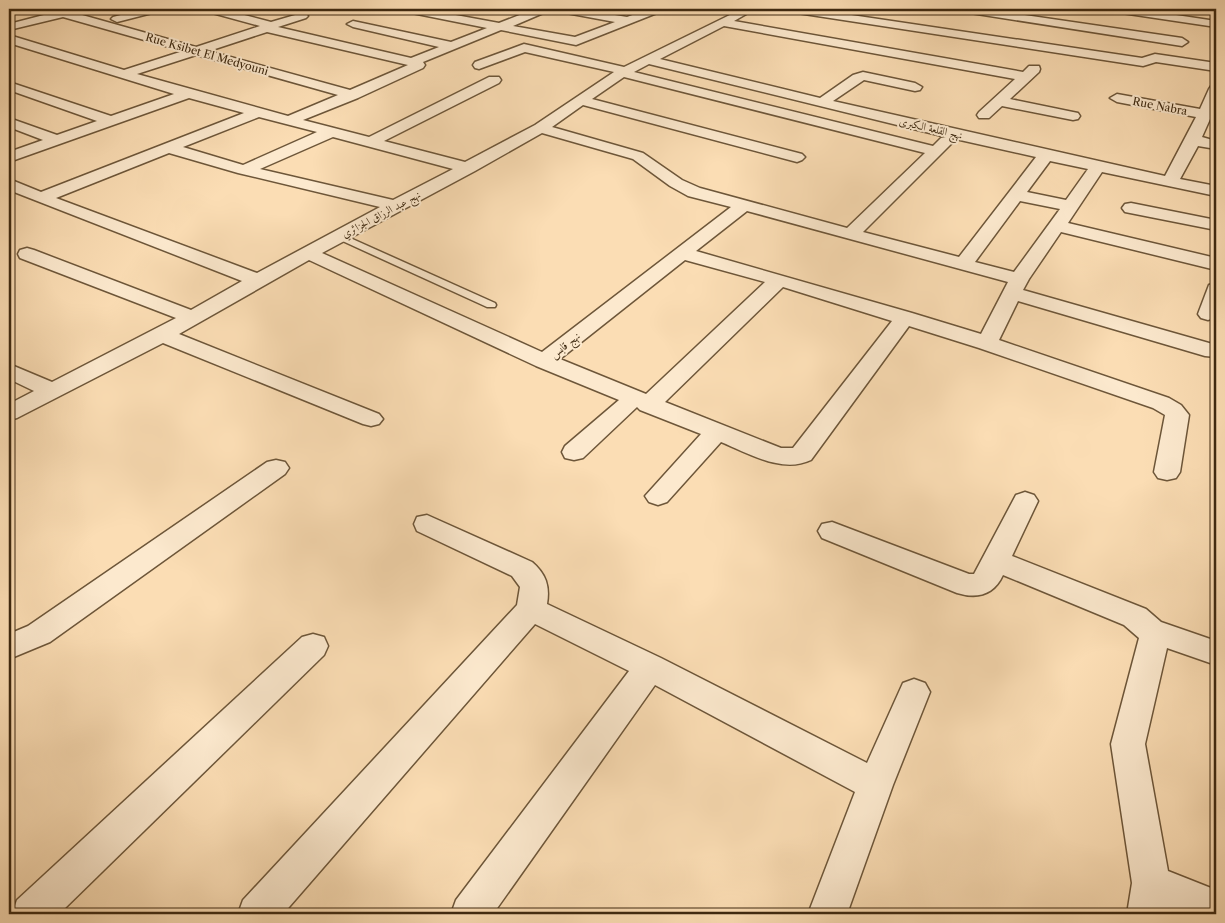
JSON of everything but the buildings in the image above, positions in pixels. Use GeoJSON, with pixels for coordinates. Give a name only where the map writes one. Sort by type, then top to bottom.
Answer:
{"type":"FeatureCollection","features":[{"type":"Feature","properties":{"kind":"street"},"geometry":{"type":"LineString","coordinates":[[117,19],[156,9]]}},
{"type":"Feature","properties":{"kind":"street"},"geometry":{"type":"LineString","coordinates":[[209,9],[419,65],[291,120]]}},
{"type":"Feature","properties":{"kind":"street"},"geometry":{"type":"LineString","coordinates":[[125,74],[212,46],[314,9]]}},
{"type":"Feature","properties":{"kind":"street"},"geometry":{"type":"LineString","coordinates":[[407,9],[576,41],[658,9]]}},
{"type":"Feature","properties":{"kind":"street"},"geometry":{"type":"LineString","coordinates":[[516,9],[540,11]]}},
{"type":"Feature","properties":{"kind":"street"},"geometry":{"type":"LineString","coordinates":[[561,9],[628,21]]}},
{"type":"Feature","properties":{"kind":"street","name":"نهج عبد الرزاق الجزائري"},"geometry":{"type":"LineString","coordinates":[[9,413],[162,335],[258,280],[469,168],[540,128],[624,72],[750,9]]}},
{"type":"Feature","properties":{"kind":"street"},"geometry":{"type":"LineString","coordinates":[[791,9],[1143,62],[1155,58],[1173,59],[1216,67]]}},
{"type":"Feature","properties":{"kind":"street"},"geometry":{"type":"LineString","coordinates":[[964,9],[1182,42]]}},
{"type":"Feature","properties":{"kind":"street"},"geometry":{"type":"LineString","coordinates":[[998,40],[1040,9]]}},
{"type":"Feature","properties":{"kind":"street"},"geometry":{"type":"LineString","coordinates":[[1115,9],[1161,12],[1216,24]]}},
{"type":"Feature","properties":{"kind":"street"},"geometry":{"type":"LineString","coordinates":[[412,62],[540,11]]}},
{"type":"Feature","properties":{"kind":"street"},"geometry":{"type":"LineString","coordinates":[[9,27],[74,12]]}},
{"type":"Feature","properties":{"kind":"street"},"geometry":{"type":"LineString","coordinates":[[9,33],[74,12]]}},
{"type":"Feature","properties":{"kind":"street","name":"Rue Ksibet El Medyouni"},"geometry":{"type":"LineString","coordinates":[[74,12],[117,19],[367,88]]}},
{"type":"Feature","properties":{"kind":"street","name":"Rue Ksibet El Medyouni"},"geometry":{"type":"LineString","coordinates":[[74,12],[196,51],[352,95]]}},
{"type":"Feature","properties":{"kind":"street"},"geometry":{"type":"LineString","coordinates":[[894,24],[903,14]]}},
{"type":"Feature","properties":{"kind":"street"},"geometry":{"type":"LineString","coordinates":[[9,16],[29,22]]}},
{"type":"Feature","properties":{"kind":"street"},"geometry":{"type":"LineString","coordinates":[[1173,59],[1196,21]]}},
{"type":"Feature","properties":{"kind":"street"},"geometry":{"type":"LineString","coordinates":[[724,23],[1026,77]]}},
{"type":"Feature","properties":{"kind":"street"},"geometry":{"type":"LineString","coordinates":[[353,24],[452,46]]}},
{"type":"Feature","properties":{"kind":"street"},"geometry":{"type":"LineString","coordinates":[[9,39],[188,94],[469,168]]}},
{"type":"Feature","properties":{"kind":"street"},"geometry":{"type":"LineString","coordinates":[[479,65],[524,48],[936,151]]}},
{"type":"Feature","properties":{"kind":"street"},"geometry":{"type":"LineString","coordinates":[[984,115],[1057,49]]}},
{"type":"Feature","properties":{"kind":"street","name":"نهج القلعة الكبرى"},"geometry":{"type":"LineString","coordinates":[[648,60],[953,134],[1098,167],[1216,191]]}},
{"type":"Feature","properties":{"kind":"street","name":"Rue Nabra"},"geometry":{"type":"LineString","coordinates":[[1143,62],[1117,98],[1211,115]]}},
{"type":"Feature","properties":{"kind":"street"},"geometry":{"type":"LineString","coordinates":[[822,103],[863,76],[915,87]]}},
{"type":"Feature","properties":{"kind":"street"},"geometry":{"type":"LineString","coordinates":[[371,142],[494,80]]}},
{"type":"Feature","properties":{"kind":"street"},"geometry":{"type":"LineString","coordinates":[[9,86],[112,121]]}},
{"type":"Feature","properties":{"kind":"street"},"geometry":{"type":"LineString","coordinates":[[1170,182],[1193,140],[1211,115],[1216,89]]}},
{"type":"Feature","properties":{"kind":"street"},"geometry":{"type":"LineString","coordinates":[[9,157],[188,94]]}},
{"type":"Feature","properties":{"kind":"street"},"geometry":{"type":"LineString","coordinates":[[1106,111],[1117,98]]}},
{"type":"Feature","properties":{"kind":"street"},"geometry":{"type":"LineString","coordinates":[[582,101],[797,157]]}},
{"type":"Feature","properties":{"kind":"street"},"geometry":{"type":"LineString","coordinates":[[1000,102],[1073,116]]}},
{"type":"Feature","properties":{"kind":"street"},"geometry":{"type":"LineString","coordinates":[[9,202],[36,196],[257,113]]}},
{"type":"Feature","properties":{"kind":"street"},"geometry":{"type":"LineString","coordinates":[[9,122],[57,140]]}},
{"type":"Feature","properties":{"kind":"street"},"geometry":{"type":"LineString","coordinates":[[540,128],[638,156],[685,188],[964,264],[1016,286],[1213,351]]}},
{"type":"Feature","properties":{"kind":"street"},"geometry":{"type":"LineString","coordinates":[[244,170],[333,131]]}},
{"type":"Feature","properties":{"kind":"street"},"geometry":{"type":"LineString","coordinates":[[851,234],[953,134]]}},
{"type":"Feature","properties":{"kind":"street"},"geometry":{"type":"LineString","coordinates":[[1193,140],[1216,145]]}},
{"type":"Feature","properties":{"kind":"street"},"geometry":{"type":"LineString","coordinates":[[168,148],[244,170],[396,206]]}},
{"type":"Feature","properties":{"kind":"street"},"geometry":{"type":"LineString","coordinates":[[964,264],[1046,155]]}},
{"type":"Feature","properties":{"kind":"street"},"geometry":{"type":"LineString","coordinates":[[988,343],[1016,286],[1056,225],[1098,167]]}},
{"type":"Feature","properties":{"kind":"street"},"geometry":{"type":"LineString","coordinates":[[9,184],[258,280]]}},
{"type":"Feature","properties":{"kind":"street"},"geometry":{"type":"LineString","coordinates":[[1016,195],[1070,206]]}},
{"type":"Feature","properties":{"kind":"street","name":"نهج قابس"},"geometry":{"type":"LineString","coordinates":[[308,253],[544,361],[744,205]]}},
{"type":"Feature","properties":{"kind":"street"},"geometry":{"type":"LineString","coordinates":[[1131,208],[1216,225]]}},
{"type":"Feature","properties":{"kind":"street"},"geometry":{"type":"LineString","coordinates":[[1056,225],[1216,264]]}},
{"type":"Feature","properties":{"kind":"street"},"geometry":{"type":"LineString","coordinates":[[682,253],[905,317],[988,343],[1161,403],[1173,410],[1177,415],[1167,472]]}},
{"type":"Feature","properties":{"kind":"street"},"geometry":{"type":"LineString","coordinates":[[28,254],[193,318]]}},
{"type":"Feature","properties":{"kind":"street"},"geometry":{"type":"LineString","coordinates":[[574,452],[640,402],[779,280]]}},
{"type":"Feature","properties":{"kind":"street"},"geometry":{"type":"LineString","coordinates":[[1208,314],[1216,289]]}},
{"type":"Feature","properties":{"kind":"street"},"geometry":{"type":"LineString","coordinates":[[544,361],[640,402],[778,456],[796,457],[802,454],[905,317]]}},
{"type":"Feature","properties":{"kind":"street"},"geometry":{"type":"LineString","coordinates":[[162,335],[371,419]]}},
{"type":"Feature","properties":{"kind":"street"},"geometry":{"type":"LineString","coordinates":[[9,371],[51,390]]}},
{"type":"Feature","properties":{"kind":"street"},"geometry":{"type":"LineString","coordinates":[[658,496],[716,432]]}},
{"type":"Feature","properties":{"kind":"street"},"geometry":{"type":"LineString","coordinates":[[9,647],[39,634],[276,468]]}},
{"type":"Feature","properties":{"kind":"street"},"geometry":{"type":"LineString","coordinates":[[832,531],[967,585],[983,583],[1025,501]]}},
{"type":"Feature","properties":{"kind":"street"},"geometry":{"type":"LineString","coordinates":[[257,914],[530,609],[535,586],[530,576],[522,569],[427,524]]}},
{"type":"Feature","properties":{"kind":"street"},"geometry":{"type":"LineString","coordinates":[[995,560],[1135,617],[1145,623],[1152,631],[1154,638],[1128,744],[1130,764],[1136,785],[1149,898],[1216,909]]}},
{"type":"Feature","properties":{"kind":"street"},"geometry":{"type":"LineString","coordinates":[[530,609],[650,667],[875,786]]}},
{"type":"Feature","properties":{"kind":"street"},"geometry":{"type":"LineString","coordinates":[[1152,631],[1216,653]]}},
{"type":"Feature","properties":{"kind":"street"},"geometry":{"type":"LineString","coordinates":[[31,914],[313,646]]}},
{"type":"Feature","properties":{"kind":"street"},"geometry":{"type":"LineString","coordinates":[[470,914],[650,667]]}},
{"type":"Feature","properties":{"kind":"street"},"geometry":{"type":"LineString","coordinates":[[828,914],[875,786],[914,692]]}},
{"type":"Feature","properties":{"kind":"lane"},"geometry":{"type":"LineString","coordinates":[[339,236],[491,305]]}}]}
